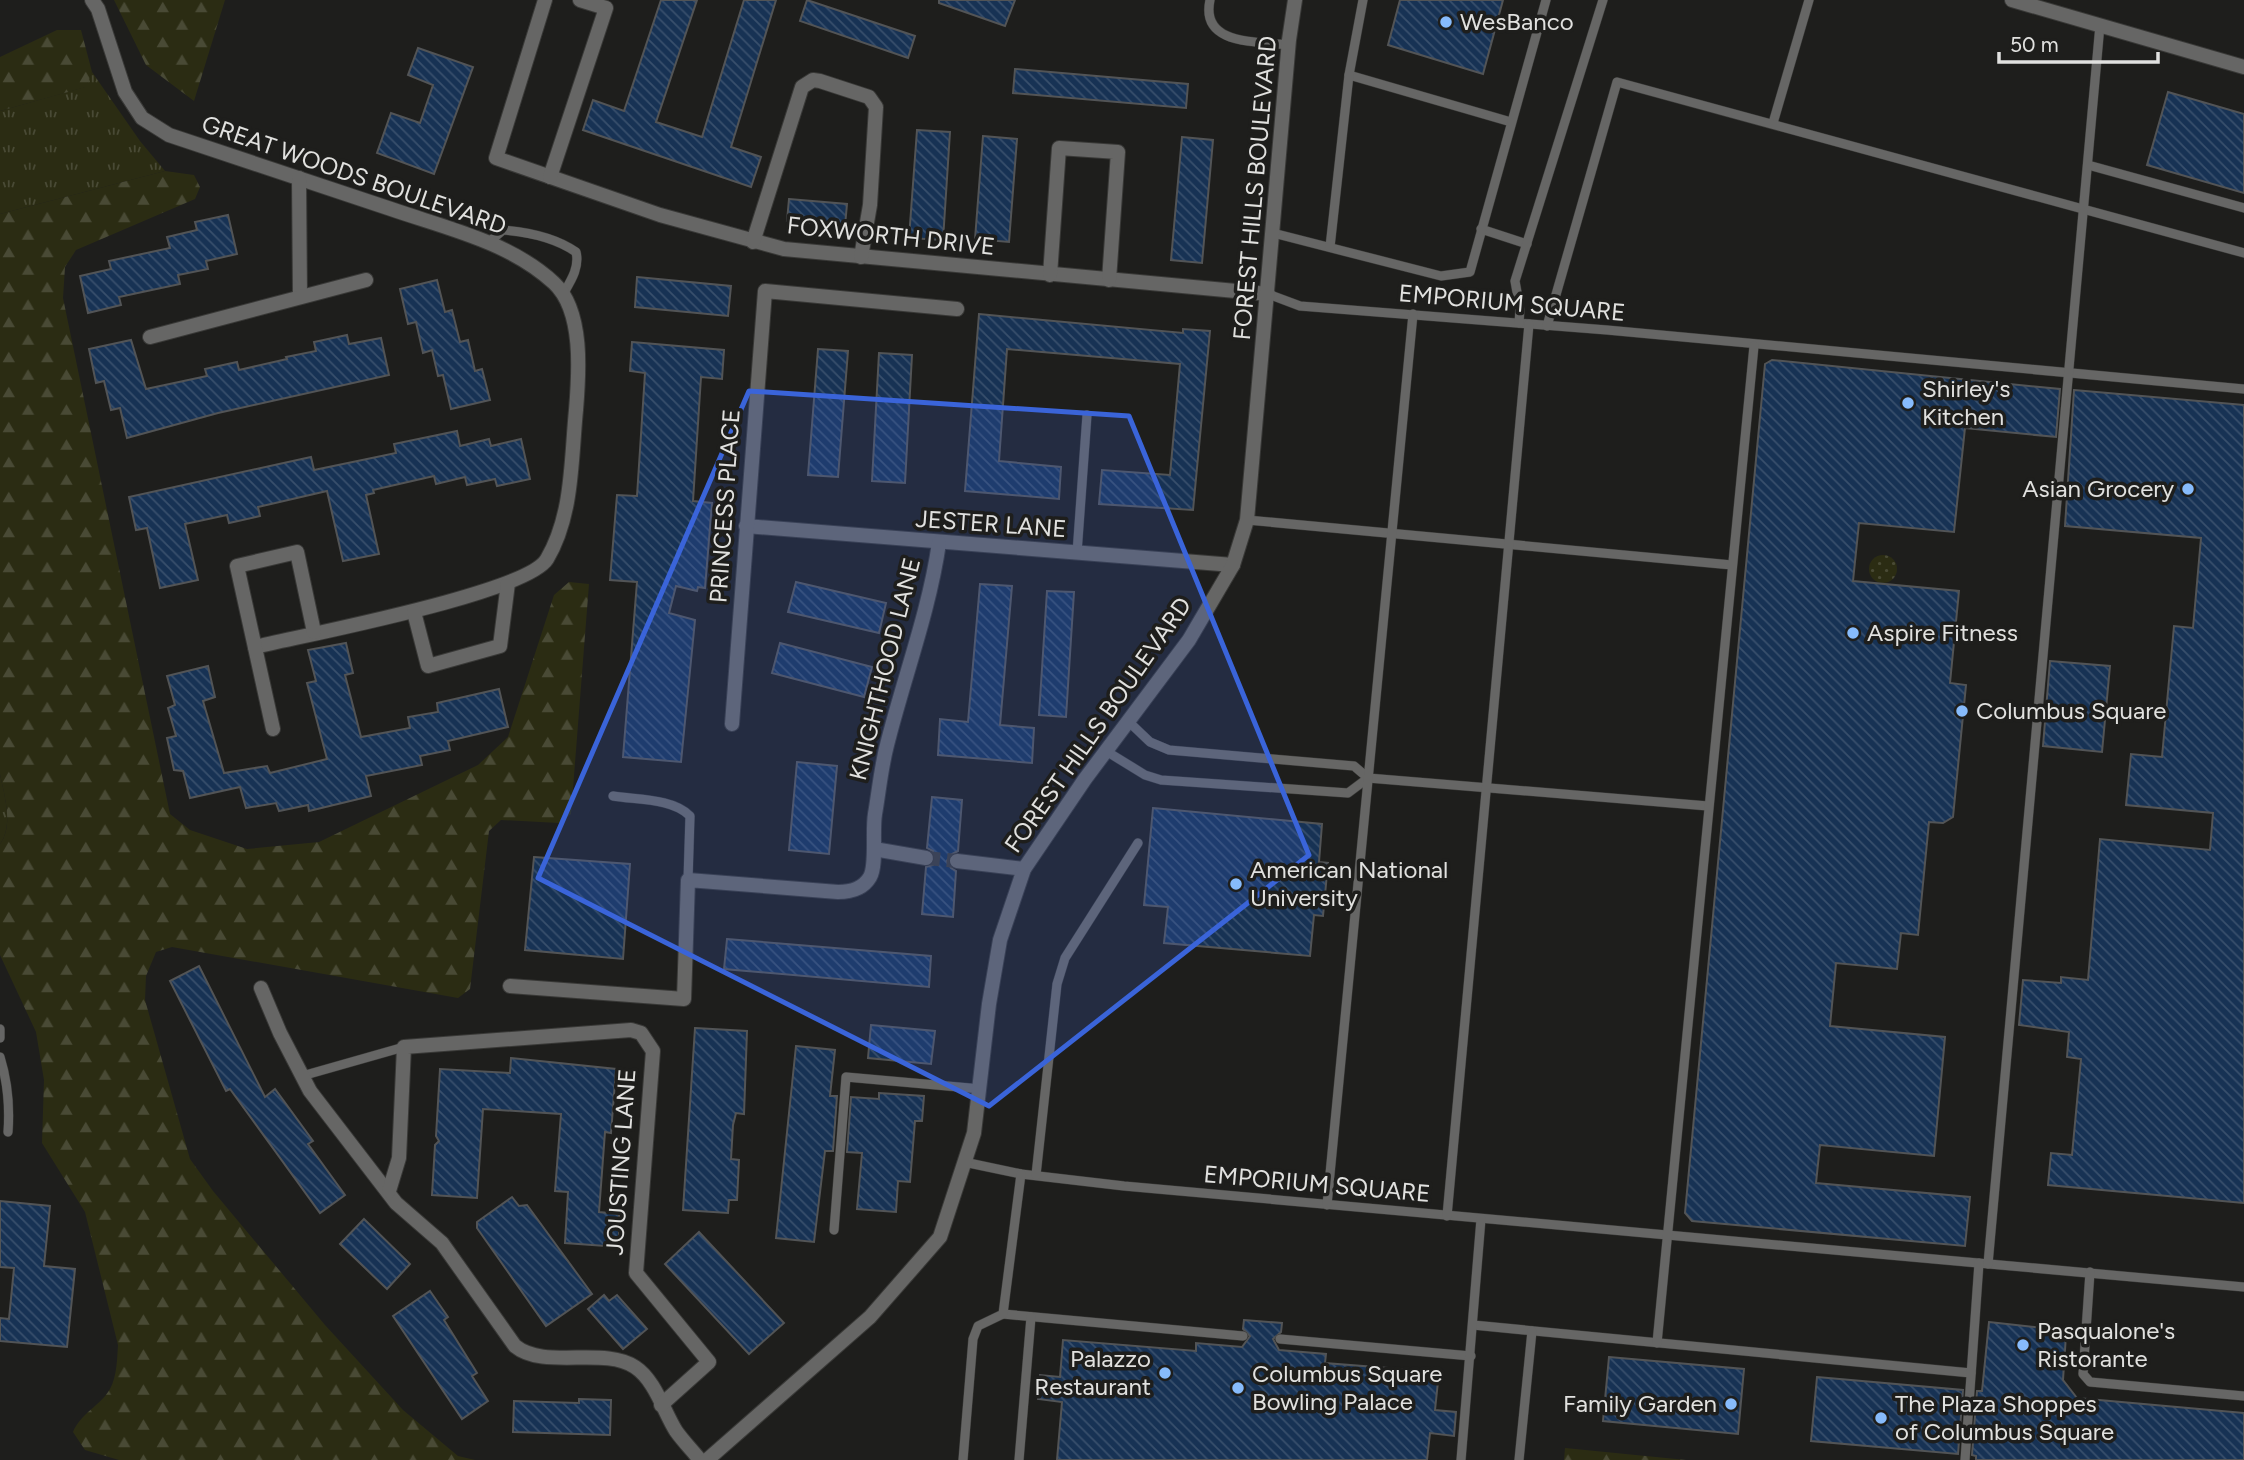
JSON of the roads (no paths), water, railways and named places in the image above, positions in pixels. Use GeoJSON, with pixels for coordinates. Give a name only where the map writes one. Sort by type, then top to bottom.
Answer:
{"type":"FeatureCollection","features":[{"type":"Feature","properties":{"kind":"street","name":"GREAT WOODS BOULEVARD"},"geometry":{"type":"LineString","coordinates":[[92,0],[98,9],[125,92],[142,118],[169,135],[488,243],[548,279],[568,307],[577,343],[580,374],[565,516],[546,562],[529,576],[414,612],[255,647]]}},
{"type":"Feature","properties":{"kind":"street","name":"FOXWORTH DRIVE"},"geometry":{"type":"LineString","coordinates":[[545,0],[496,158],[660,215],[784,249],[1268,294]]}},
{"type":"Feature","properties":{"kind":"street"},"geometry":{"type":"LineString","coordinates":[[550,177],[606,8],[580,0]]}},
{"type":"Feature","properties":{"kind":"street","name":"FOREST HILLS BOULEVARD"},"geometry":{"type":"LineString","coordinates":[[707,1460],[877,1310],[940,1237],[974,1133],[989,1003],[1000,940],[1024,869],[1106,751],[1189,640],[1233,565],[1247,520],[1295,0]]}},
{"type":"Feature","properties":{"kind":"street"},"geometry":{"type":"LineString","coordinates":[[2012,0],[2244,67]]}},
{"type":"Feature","properties":{"kind":"street"},"geometry":{"type":"LineString","coordinates":[[753,242],[802,87],[813,80],[869,97],[876,107],[870,205],[862,257]]}},
{"type":"Feature","properties":{"kind":"street"},"geometry":{"type":"LineString","coordinates":[[1050,275],[1059,148],[1118,152],[1109,280]]}},
{"type":"Feature","properties":{"kind":"street"},"geometry":{"type":"LineString","coordinates":[[299,178],[300,297]]}},
{"type":"Feature","properties":{"kind":"street"},"geometry":{"type":"LineString","coordinates":[[150,337],[366,280]]}},
{"type":"Feature","properties":{"kind":"street","name":"PRINCESS PLACE"},"geometry":{"type":"LineString","coordinates":[[732,724],[765,291],[957,309]]}},
{"type":"Feature","properties":{"kind":"street","name":"JESTER LANE"},"geometry":{"type":"LineString","coordinates":[[746,526],[1233,565]]}},
{"type":"Feature","properties":{"kind":"street","name":"KNIGHTHOOD LANE"},"geometry":{"type":"LineString","coordinates":[[688,880],[851,892],[863,886],[871,876],[874,849],[871,834],[886,747],[933,588],[939,543]]}},
{"type":"Feature","properties":{"kind":"street"},"geometry":{"type":"LineString","coordinates":[[273,729],[237,566],[297,552],[314,632]]}},
{"type":"Feature","properties":{"kind":"street"},"geometry":{"type":"LineString","coordinates":[[414,612],[428,666],[500,646],[508,583]]}},
{"type":"Feature","properties":{"kind":"street"},"geometry":{"type":"LineString","coordinates":[[874,849],[926,858]]}},
{"type":"Feature","properties":{"kind":"street"},"geometry":{"type":"LineString","coordinates":[[957,861],[1024,869]]}},
{"type":"Feature","properties":{"kind":"street"},"geometry":{"type":"LineString","coordinates":[[510,986],[684,999],[688,880]]}},
{"type":"Feature","properties":{"kind":"street"},"geometry":{"type":"LineString","coordinates":[[261,988],[310,1091],[396,1203],[442,1243],[522,1352],[618,1361],[636,1367],[678,1433],[700,1460]]}},
{"type":"Feature","properties":{"kind":"street","name":"JOUSTING LANE"},"geometry":{"type":"LineString","coordinates":[[404,1047],[631,1030],[649,1041],[653,1051],[636,1273],[709,1362],[662,1405]]}},
{"type":"Feature","properties":{"kind":"street"},"geometry":{"type":"LineString","coordinates":[[388,1191],[399,1158],[404,1047]]}},
{"type":"Feature","properties":{"kind":"lane"},"geometry":{"type":"LineString","coordinates":[[1210,0],[1208,12],[1212,25],[1223,37],[1289,45]]}},
{"type":"Feature","properties":{"kind":"lane"},"geometry":{"type":"LineString","coordinates":[[1330,247],[1349,75],[1363,0]]}},
{"type":"Feature","properties":{"kind":"lane"},"geometry":{"type":"LineString","coordinates":[[1273,233],[1441,276],[1469,272],[1546,0]]}},
{"type":"Feature","properties":{"kind":"lane"},"geometry":{"type":"LineString","coordinates":[[1519,323],[1520,309],[1515,281],[1603,0]]}},
{"type":"Feature","properties":{"kind":"lane"},"geometry":{"type":"LineString","coordinates":[[1773,124],[1809,0]]}},
{"type":"Feature","properties":{"kind":"lane"},"geometry":{"type":"LineString","coordinates":[[1965,1460],[1971,1373],[2100,25]]}},
{"type":"Feature","properties":{"kind":"lane"},"geometry":{"type":"LineString","coordinates":[[1349,75],[1511,122]]}},
{"type":"Feature","properties":{"kind":"lane"},"geometry":{"type":"LineString","coordinates":[[1547,326],[1617,82],[2244,253]]}},
{"type":"Feature","properties":{"kind":"lane"},"geometry":{"type":"LineString","coordinates":[[2088,165],[2244,208]]}},
{"type":"Feature","properties":{"kind":"lane"},"geometry":{"type":"LineString","coordinates":[[1481,229],[1527,244]]}},
{"type":"Feature","properties":{"kind":"lane"},"geometry":{"type":"LineString","coordinates":[[488,243],[503,230],[518,231],[564,244],[576,252],[578,261],[575,271],[562,296]]}},
{"type":"Feature","properties":{"kind":"lane","name":"EMPORIUM SQUARE"},"geometry":{"type":"LineString","coordinates":[[1268,294],[1300,306],[1519,323],[2068,374]]}},
{"type":"Feature","properties":{"kind":"lane"},"geometry":{"type":"LineString","coordinates":[[1327,1205],[1413,314]]}},
{"type":"Feature","properties":{"kind":"lane"},"geometry":{"type":"LineString","coordinates":[[1447,1216],[1530,324]]}},
{"type":"Feature","properties":{"kind":"lane"},"geometry":{"type":"LineString","coordinates":[[1657,1343],[1754,345]]}},
{"type":"Feature","properties":{"kind":"lane"},"geometry":{"type":"LineString","coordinates":[[2068,374],[2244,390]]}},
{"type":"Feature","properties":{"kind":"lane"},"geometry":{"type":"LineString","coordinates":[[1077,553],[1087,415]]}},
{"type":"Feature","properties":{"kind":"lane"},"geometry":{"type":"LineString","coordinates":[[1247,520],[1732,565]]}},
{"type":"Feature","properties":{"kind":"lane"},"geometry":{"type":"LineString","coordinates":[[1129,722],[1150,742],[1169,750],[1354,766],[1368,778],[1708,806]]}},
{"type":"Feature","properties":{"kind":"lane"},"geometry":{"type":"LineString","coordinates":[[1106,751],[1145,775],[1161,780],[1348,793],[1368,778]]}},
{"type":"Feature","properties":{"kind":"lane"},"geometry":{"type":"LineString","coordinates":[[612,796],[683,808],[690,816],[691,828],[688,880]]}},
{"type":"Feature","properties":{"kind":"lane"},"geometry":{"type":"LineString","coordinates":[[1036,1175],[1057,984],[1065,958],[1138,843]]}},
{"type":"Feature","properties":{"kind":"lane"},"geometry":{"type":"LineString","coordinates":[[0,1029],[0,1038]]}},
{"type":"Feature","properties":{"kind":"lane"},"geometry":{"type":"LineString","coordinates":[[302,1076],[404,1047]]}},
{"type":"Feature","properties":{"kind":"lane"},"geometry":{"type":"LineString","coordinates":[[0,1057],[7,1080],[10,1107],[8,1132]]}},
{"type":"Feature","properties":{"kind":"lane"},"geometry":{"type":"LineString","coordinates":[[834,1230],[846,1077],[981,1089]]}},
{"type":"Feature","properties":{"kind":"lane","name":"EMPORIUM SQUARE"},"geometry":{"type":"LineString","coordinates":[[964,1162],[1021,1174],[1327,1205],[1983,1264]]}},
{"type":"Feature","properties":{"kind":"lane"},"geometry":{"type":"LineString","coordinates":[[1003,1314],[1021,1174]]}},
{"type":"Feature","properties":{"kind":"lane"},"geometry":{"type":"LineString","coordinates":[[1461,1460],[1481,1219]]}},
{"type":"Feature","properties":{"kind":"lane"},"geometry":{"type":"LineString","coordinates":[[1983,1264],[2244,1287]]}},
{"type":"Feature","properties":{"kind":"lane"},"geometry":{"type":"LineString","coordinates":[[2090,1272],[2083,1374],[2090,1382],[2244,1396]]}},
{"type":"Feature","properties":{"kind":"lane"},"geometry":{"type":"LineString","coordinates":[[963,1460],[973,1339],[978,1326],[1003,1314],[1242,1336]]}},
{"type":"Feature","properties":{"kind":"lane"},"geometry":{"type":"LineString","coordinates":[[1018,1460],[1031,1317]]}},
{"type":"Feature","properties":{"kind":"lane"},"geometry":{"type":"LineString","coordinates":[[1473,1325],[1971,1373]]}},
{"type":"Feature","properties":{"kind":"lane"},"geometry":{"type":"LineString","coordinates":[[1519,1460],[1532,1331]]}},
{"type":"Feature","properties":{"kind":"lane"},"geometry":{"type":"LineString","coordinates":[[1280,1339],[1471,1356]]}},
{"type":"Feature","properties":{"kind":"tunnel"},"geometry":{"type":"LineString","coordinates":[[926,858],[957,861]]}},
{"type":"Feature","properties":{"kind":"place","name":"WesBanco"},"geometry":{"type":"Point","coordinates":[1446,22]}},
{"type":"Feature","properties":{"kind":"place","name":"Shirley's Kitchen"},"geometry":{"type":"Point","coordinates":[1908,403]}},
{"type":"Feature","properties":{"kind":"place","name":"Asian Grocery"},"geometry":{"type":"Point","coordinates":[2188,489]}},
{"type":"Feature","properties":{"kind":"place","name":"Aspire Fitness"},"geometry":{"type":"Point","coordinates":[1853,633]}},
{"type":"Feature","properties":{"kind":"place","name":"Columbus Square"},"geometry":{"type":"Point","coordinates":[1962,711]}},
{"type":"Feature","properties":{"kind":"place","name":"American National University"},"geometry":{"type":"Point","coordinates":[1236,884]}},
{"type":"Feature","properties":{"kind":"place","name":"Pasqualone's Ristorante"},"geometry":{"type":"Point","coordinates":[2023,1345]}},
{"type":"Feature","properties":{"kind":"place","name":"Palazzo Restaurant"},"geometry":{"type":"Point","coordinates":[1165,1373]}},
{"type":"Feature","properties":{"kind":"place","name":"Columbus Square Bowling Palace"},"geometry":{"type":"Point","coordinates":[1238,1388]}},
{"type":"Feature","properties":{"kind":"place","name":"Family Garden"},"geometry":{"type":"Point","coordinates":[1731,1404]}},
{"type":"Feature","properties":{"kind":"place","name":"The Plaza Shoppes of Columbus Square"},"geometry":{"type":"Point","coordinates":[1881,1418]}}]}
